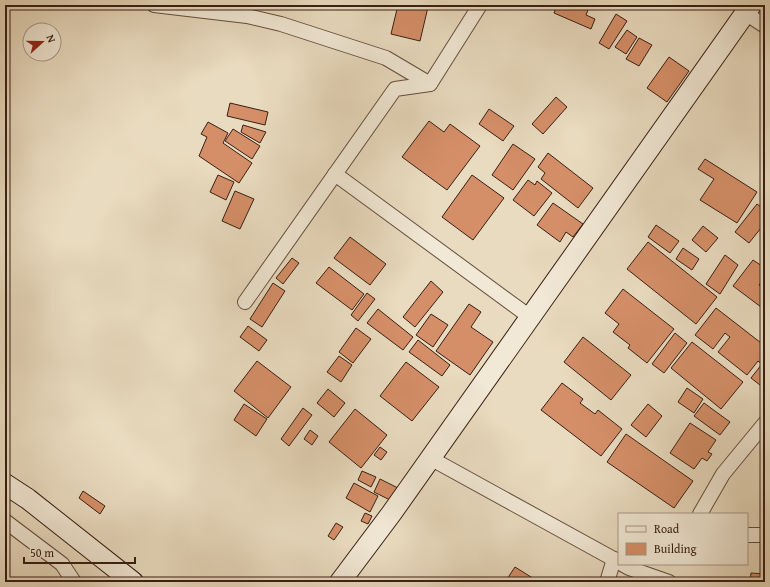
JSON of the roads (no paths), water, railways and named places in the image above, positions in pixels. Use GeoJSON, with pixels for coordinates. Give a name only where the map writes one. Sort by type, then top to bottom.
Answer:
{"type":"FeatureCollection","features":[{"type":"Feature","properties":{"kind":"street"},"geometry":{"type":"LineString","coordinates":[[154,5],[247,16],[281,24],[386,58],[430,84]]}},
{"type":"Feature","properties":{"kind":"street"},"geometry":{"type":"LineString","coordinates":[[245,302],[395,89],[430,84],[480,5]]}},
{"type":"Feature","properties":{"kind":"street"},"geometry":{"type":"LineString","coordinates":[[340,582],[391,514],[748,9],[765,26]]}},
{"type":"Feature","properties":{"kind":"street"},"geometry":{"type":"LineString","coordinates":[[335,174],[530,317]]}},
{"type":"Feature","properties":{"kind":"street"},"geometry":{"type":"LineString","coordinates":[[701,513],[723,474],[765,423]]}},
{"type":"Feature","properties":{"kind":"street"},"geometry":{"type":"LineString","coordinates":[[430,458],[618,561]]}},
{"type":"Feature","properties":{"kind":"street"},"geometry":{"type":"LineString","coordinates":[[5,484],[28,499],[133,582]]}},
{"type":"Feature","properties":{"kind":"street"},"geometry":{"type":"LineString","coordinates":[[5,521],[62,564],[73,581]]}},
{"type":"Feature","properties":{"kind":"street"},"geometry":{"type":"LineString","coordinates":[[748,535],[765,535]]}},
{"type":"Feature","properties":{"kind":"street"},"geometry":{"type":"LineString","coordinates":[[607,582],[623,565]]}},
{"type":"Feature","properties":{"kind":"street"},"geometry":{"type":"LineString","coordinates":[[626,565],[669,582]]}}]}
